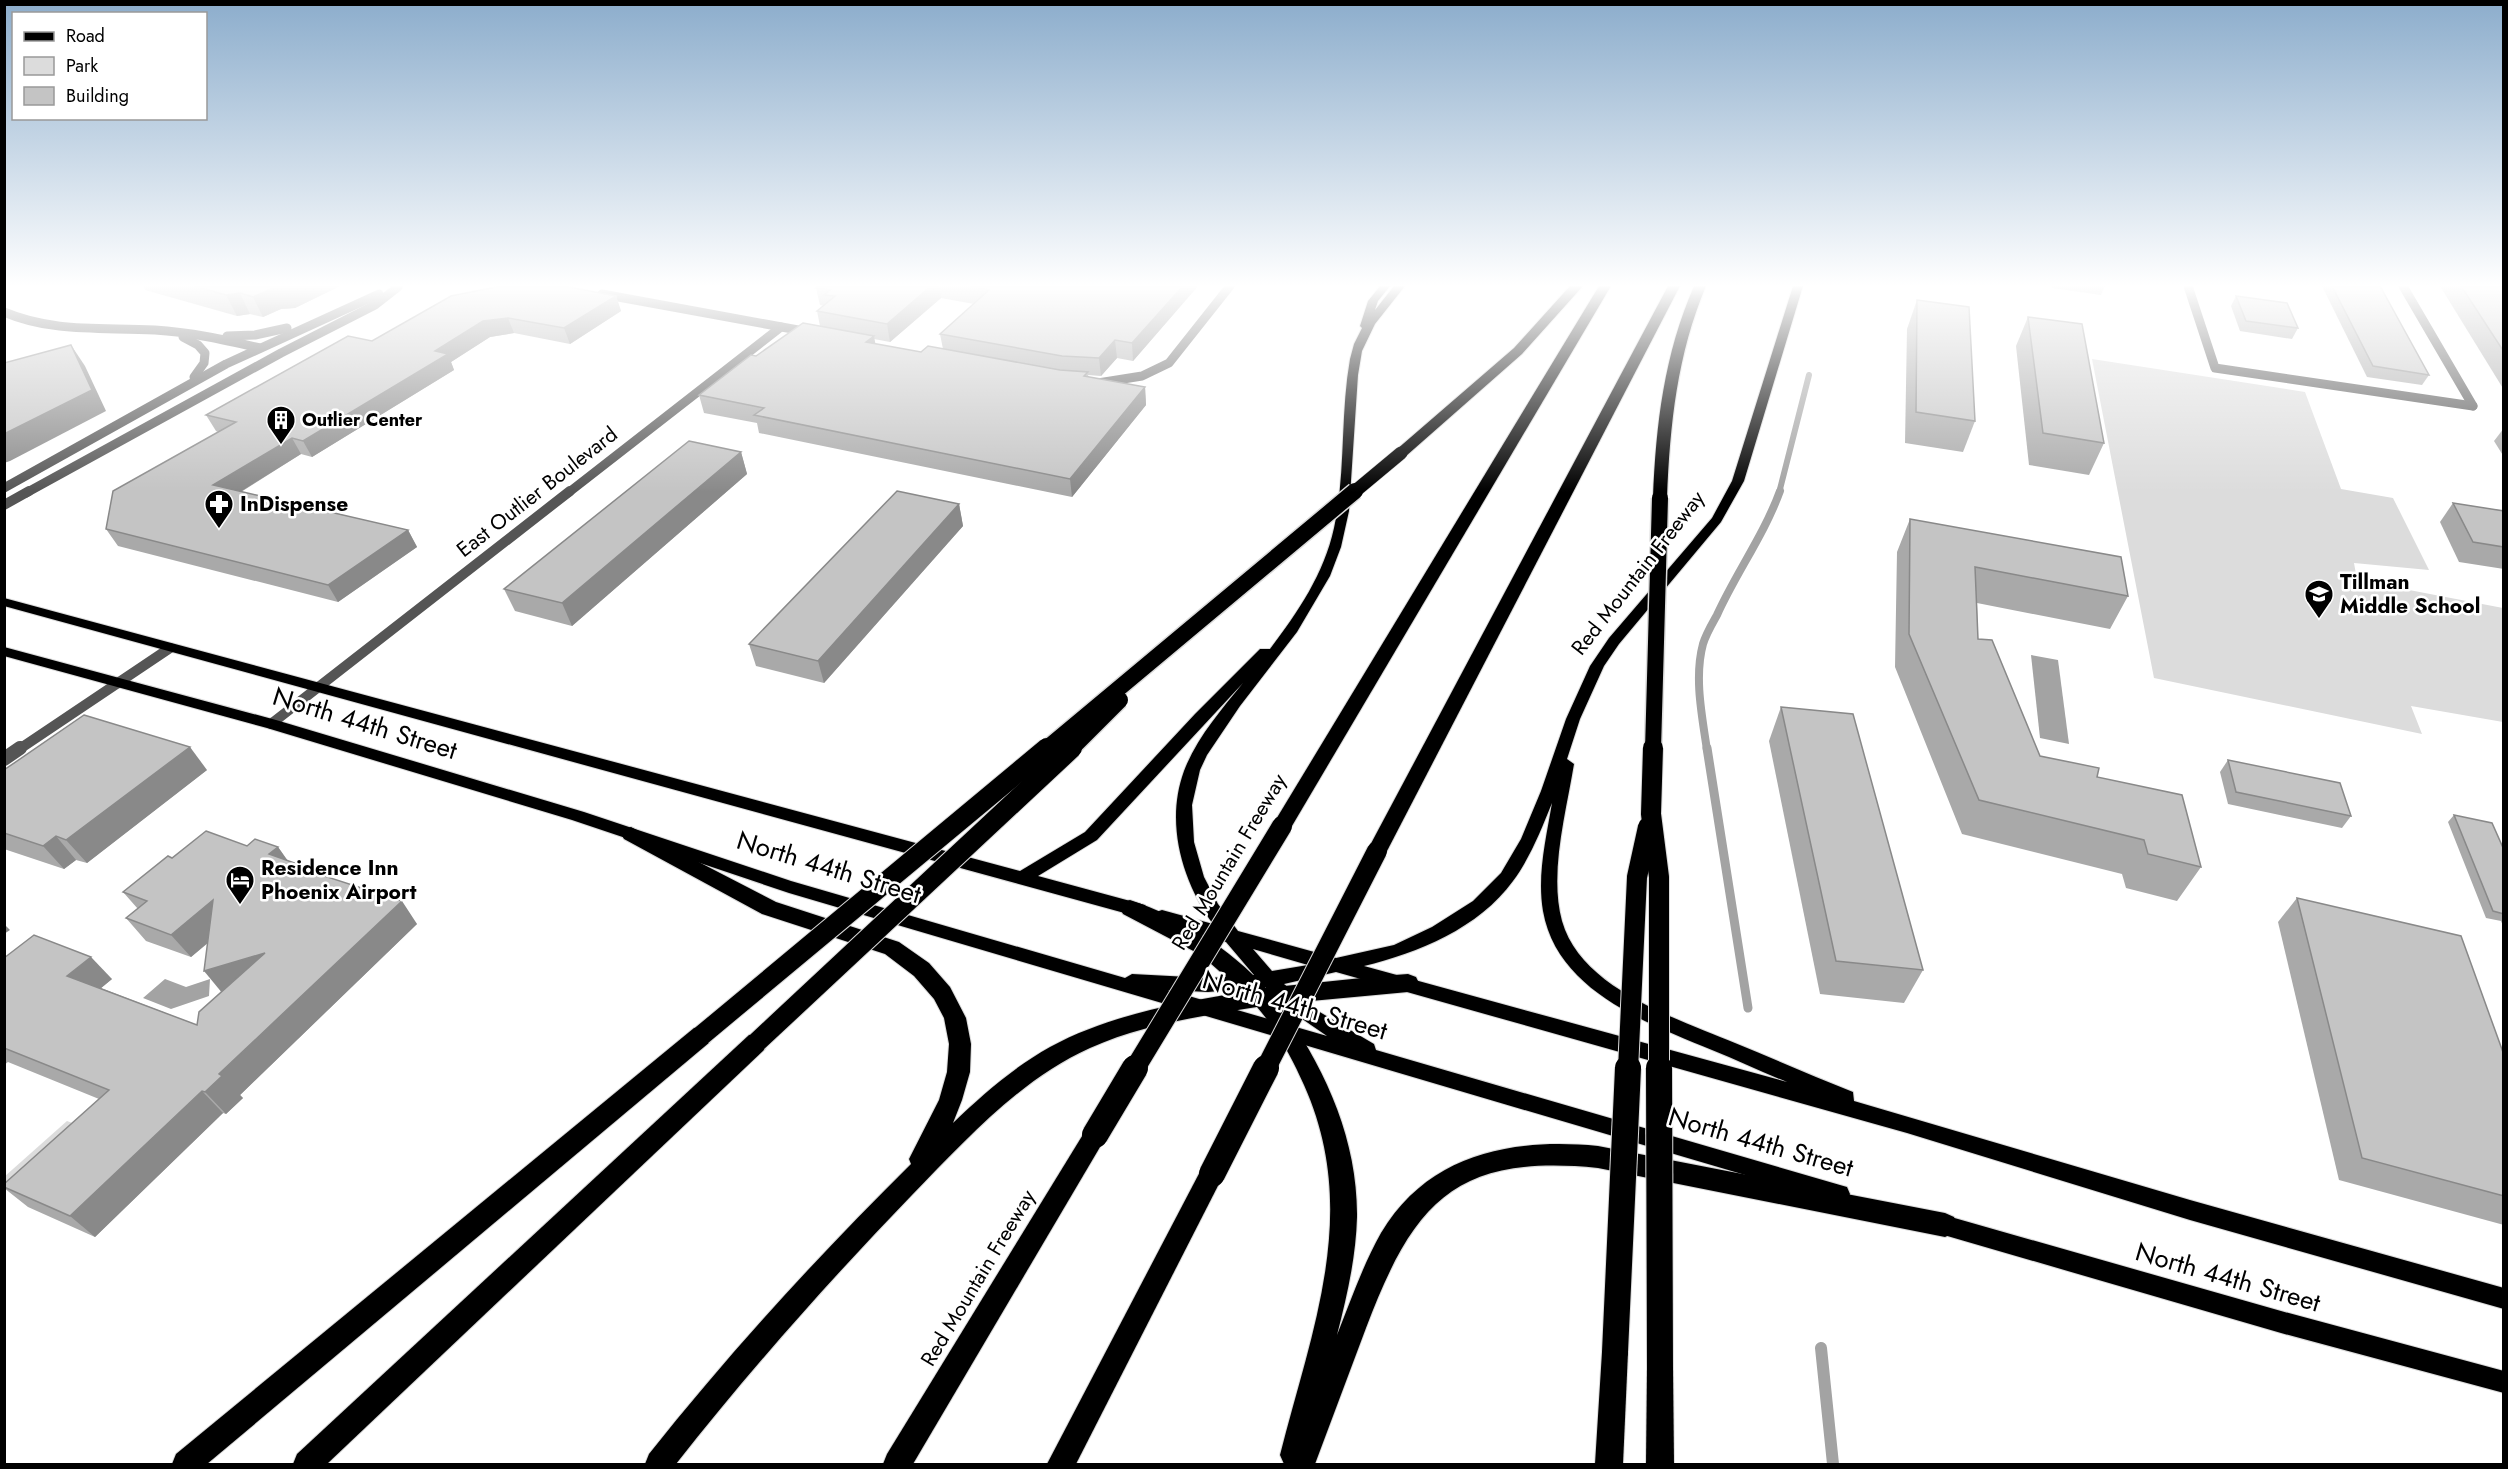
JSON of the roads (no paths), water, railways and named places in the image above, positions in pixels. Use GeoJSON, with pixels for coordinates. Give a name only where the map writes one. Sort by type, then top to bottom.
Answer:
{"type":"FeatureCollection","features":[{"type":"Feature","properties":{"kind":"highway"},"geometry":{"type":"LineString","coordinates":[[186,1464],[1401,453],[1514,355]]}},
{"type":"Feature","properties":{"kind":"highway","name":"Red Mountain Freeway"},"geometry":{"type":"LineString","coordinates":[[897,1464],[1564,355]]}},
{"type":"Feature","properties":{"kind":"highway"},"geometry":{"type":"LineString","coordinates":[[1061,1464],[1377,850],[1638,355]]}},
{"type":"Feature","properties":{"kind":"highway"},"geometry":{"type":"LineString","coordinates":[[1660,1464],[1659,877],[1651,814],[1660,498],[1668,382],[1675,355]]}},
{"type":"Feature","properties":{"kind":"highway"},"geometry":{"type":"LineString","coordinates":[[307,1464],[617,1171],[1060,759],[1202,619]]}},
{"type":"Feature","properties":{"kind":"highway"},"geometry":{"type":"LineString","coordinates":[[1610,1464],[1637,877],[1651,814]]}},
{"type":"Feature","properties":{"kind":"highway"},"geometry":{"type":"LineString","coordinates":[[631,834],[769,908],[891,948],[917,966],[936,983],[946,997],[954,1013],[959,1033],[960,1054],[957,1079],[948,1111],[936,1136],[916,1167],[874,1218]]}},
{"type":"Feature","properties":{"kind":"highway"},"geometry":{"type":"LineString","coordinates":[[1130,908],[1198,943],[1265,988],[1313,1077],[1333,1134],[1344,1201],[1338,1275],[1291,1464]]}},
{"type":"Feature","properties":{"kind":"highway"},"geometry":{"type":"LineString","coordinates":[[659,1464],[719,1387],[874,1218],[969,1123],[1025,1076],[1052,1058],[1081,1042],[1131,1024],[1202,1008],[1265,988],[1408,983]]}},
{"type":"Feature","properties":{"kind":"highway"},"geometry":{"type":"LineString","coordinates":[[1301,1464],[1371,1283],[1394,1235],[1407,1216],[1438,1186],[1479,1165],[1521,1155],[1544,1153],[1598,1157],[1945,1225]]}},
{"type":"Feature","properties":{"kind":"main road"},"geometry":{"type":"LineString","coordinates":[[1358,355],[1352,387],[1341,524],[1328,568],[1305,611],[1198,756],[1186,789],[1183,823],[1191,861],[1203,893],[1265,988],[1391,1063]]}},
{"type":"Feature","properties":{"kind":"main road","name":"Red Mountain Freeway"},"geometry":{"type":"LineString","coordinates":[[1572,719],[1597,666],[1614,641],[1717,519],[1729,499],[1738,481],[1777,355]]}},
{"type":"Feature","properties":{"kind":"main road","name":"North 44th Street"},"geometry":{"type":"LineString","coordinates":[[4,602],[316,689],[834,826],[1333,965],[1408,983],[1907,1124],[2190,1210],[2504,1299]]}},
{"type":"Feature","properties":{"kind":"main road"},"geometry":{"type":"LineString","coordinates":[[1021,878],[1091,836],[1200,718],[1305,611]]}},
{"type":"Feature","properties":{"kind":"main road","name":"North 44th Street"},"geometry":{"type":"LineString","coordinates":[[4,651],[271,724],[631,834],[789,887],[1202,1008],[2280,1322],[2504,1382]]}},
{"type":"Feature","properties":{"kind":"main road"},"geometry":{"type":"LineString","coordinates":[[1105,979],[1265,988],[1333,965],[1398,951],[1460,920],[1507,877],[1529,840],[1549,791],[1572,719]]}},
{"type":"Feature","properties":{"kind":"main road"},"geometry":{"type":"LineString","coordinates":[[1572,719],[1549,873],[1553,920],[1568,950],[1610,992],[1644,1012],[1907,1124]]}},
{"type":"Feature","properties":{"kind":"street"},"geometry":{"type":"LineString","coordinates":[[177,392],[203,367],[207,355]]}},
{"type":"Feature","properties":{"kind":"street"},"geometry":{"type":"LineString","coordinates":[[4,488],[244,355]]}},
{"type":"Feature","properties":{"kind":"street"},"geometry":{"type":"LineString","coordinates":[[4,505],[278,355]]}},
{"type":"Feature","properties":{"kind":"street","name":"East Outlier Boulevard"},"geometry":{"type":"LineString","coordinates":[[271,724],[746,355]]}},
{"type":"Feature","properties":{"kind":"street"},"geometry":{"type":"LineString","coordinates":[[1084,382],[1105,383],[1142,376],[1169,363],[1176,355]]}},
{"type":"Feature","properties":{"kind":"street"},"geometry":{"type":"LineString","coordinates":[[2211,355],[2215,368],[2473,406],[2443,355]]}},
{"type":"Feature","properties":{"kind":"street"},"geometry":{"type":"LineString","coordinates":[[4,759],[170,648]]}},
{"type":"Feature","properties":{"kind":"waterway"},"geometry":{"type":"LineString","coordinates":[[1779,493],[1809,375]]}},
{"type":"Feature","properties":{"kind":"waterway"},"geometry":{"type":"LineString","coordinates":[[1707,750],[1699,683],[1703,644],[1766,523],[1780,491]]}},
{"type":"Feature","properties":{"kind":"waterway"},"geometry":{"type":"LineString","coordinates":[[1707,748],[1748,1008]]}},
{"type":"Feature","properties":{"kind":"waterway"},"geometry":{"type":"LineString","coordinates":[[1821,1348],[1833,1464]]}},
{"type":"Feature","properties":{"kind":"place","name":"Outlier Center"},"geometry":{"type":"Point","coordinates":[281,446]}},
{"type":"Feature","properties":{"kind":"place","name":"InDispense"},"geometry":{"type":"Point","coordinates":[219,530]}},
{"type":"Feature","properties":{"kind":"place","name":"Tillman Middle School"},"geometry":{"type":"Point","coordinates":[2319,620]}},
{"type":"Feature","properties":{"kind":"place","name":"Residence Inn Phoenix Airport"},"geometry":{"type":"Point","coordinates":[240,906]}}]}
